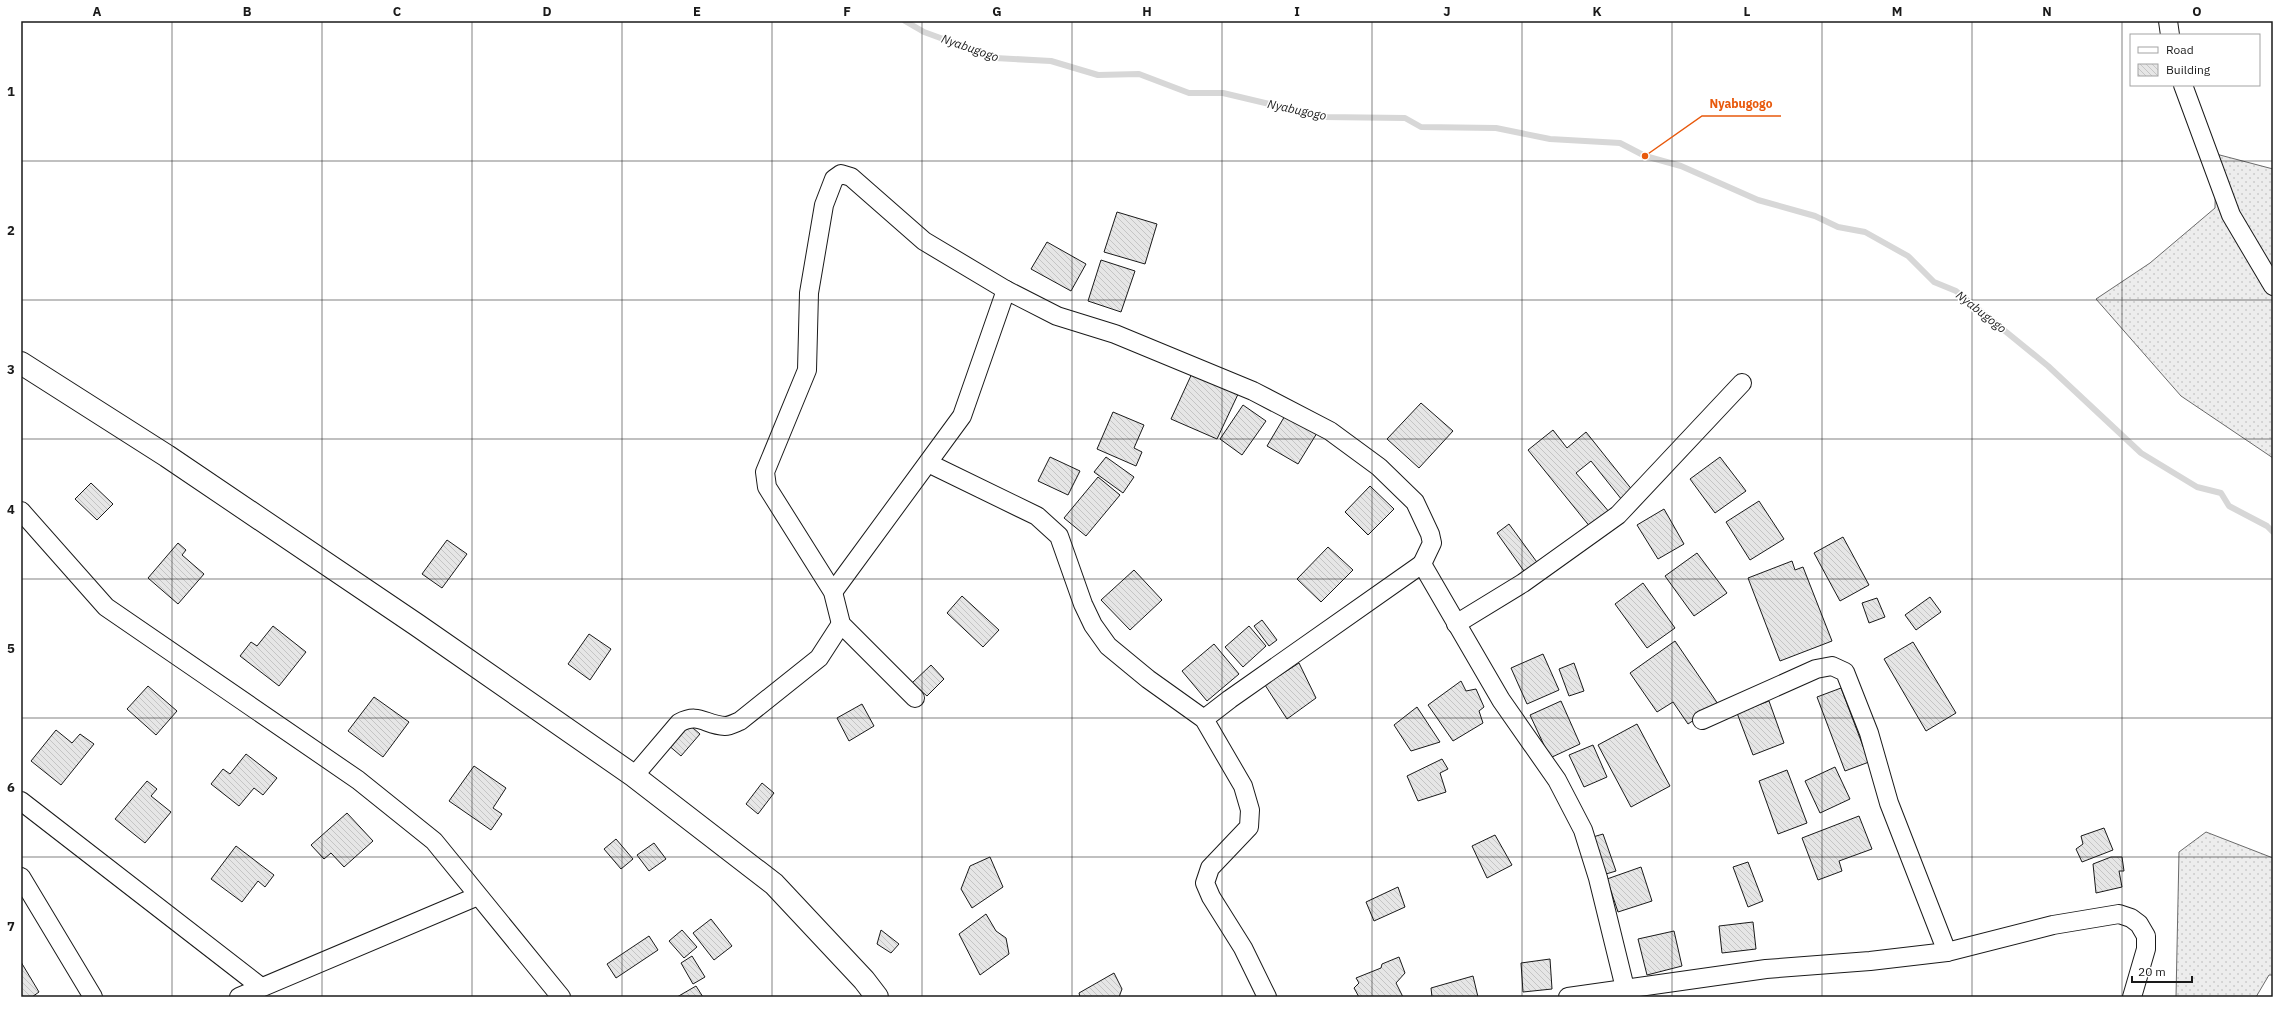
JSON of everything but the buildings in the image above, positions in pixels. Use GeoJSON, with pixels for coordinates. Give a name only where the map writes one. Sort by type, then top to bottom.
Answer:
{"type":"FeatureCollection","features":[{"type":"Feature","properties":{"kind":"main road"},"geometry":{"type":"LineString","coordinates":[[21,363],[167,456],[417,624],[634,776],[774,884],[864,980],[877,997]]}},
{"type":"Feature","properties":{"kind":"street"},"geometry":{"type":"LineString","coordinates":[[2168,21],[2170,34]]}},
{"type":"Feature","properties":{"kind":"street"},"geometry":{"type":"LineString","coordinates":[[2183,86],[2231,215],[2273,286]]}},
{"type":"Feature","properties":{"kind":"street"},"geometry":{"type":"LineString","coordinates":[[915,698],[841,624],[833,592],[767,487],[765,472],[807,370],[809,293],[824,205],[834,179],[841,174],[851,177],[924,241],[1006,290],[1057,316],[1115,334],[1254,391],[1330,431],[1379,467],[1415,502],[1430,534],[1432,543],[1422,564],[1230,699],[1204,719]]}},
{"type":"Feature","properties":{"kind":"street"},"geometry":{"type":"LineString","coordinates":[[833,592],[962,416],[1006,290]]}},
{"type":"Feature","properties":{"kind":"street"},"geometry":{"type":"LineString","coordinates":[[1456,624],[1523,583],[1618,515],[1742,383]]}},
{"type":"Feature","properties":{"kind":"street"},"geometry":{"type":"LineString","coordinates":[[928,463],[1037,516],[1059,536],[1083,604],[1093,625],[1108,646],[1148,679],[1204,719],[1243,786],[1250,810],[1249,827],[1210,868],[1205,883],[1211,897],[1243,948],[1267,997]]}},
{"type":"Feature","properties":{"kind":"street"},"geometry":{"type":"LineString","coordinates":[[21,511],[106,608],[358,780],[434,841],[561,997]]}},
{"type":"Feature","properties":{"kind":"street"},"geometry":{"type":"LineString","coordinates":[[1422,564],[1505,706],[1557,780],[1583,830],[1598,878],[1625,988]]}},
{"type":"Feature","properties":{"kind":"street"},"geometry":{"type":"LineString","coordinates":[[634,776],[679,723],[687,719],[699,718],[714,724],[727,726],[740,721],[819,658],[841,624]]}},
{"type":"Feature","properties":{"kind":"street"},"geometry":{"type":"LineString","coordinates":[[1702,720],[1816,669],[1832,666],[1845,672],[1869,733],[1889,804],[1947,952]]}},
{"type":"Feature","properties":{"kind":"street"},"geometry":{"type":"LineString","coordinates":[[21,801],[261,987]]}},
{"type":"Feature","properties":{"kind":"street"},"geometry":{"type":"LineString","coordinates":[[21,877],[93,997]]}},
{"type":"Feature","properties":{"kind":"street"},"geometry":{"type":"LineString","coordinates":[[239,997],[478,896]]}},
{"type":"Feature","properties":{"kind":"street"},"geometry":{"type":"LineString","coordinates":[[1568,997],[1766,969],[1870,961],[1947,952],[2053,925],[2119,914],[2131,918],[2139,924],[2146,936],[2146,949],[2132,997]]}},
{"type":"Feature","properties":{"kind":"shaded area"},"geometry":{"type":"Polygon","coordinates":[[[2216,154],[2273,169],[2273,458],[2181,396],[2096,299],[2150,263],[2215,208],[2216,154]]]}},
{"type":"Feature","properties":{"kind":"shaded area"},"geometry":{"type":"Polygon","coordinates":[[[2206,832],[2273,858],[2273,975],[2269,975],[2256,997],[2176,997],[2179,852],[2206,832]]]}},
{"type":"Feature","properties":{"kind":"waterway","name":"Nyabugogo"},"geometry":{"type":"LineString","coordinates":[[905,21],[924,32],[995,58],[1051,61],[1098,75],[1139,74],[1189,93],[1223,93],[1324,117],[1405,118],[1421,127],[1496,128],[1550,139],[1620,143],[1645,156],[1681,166],[1758,200],[1815,216],[1838,227],[1865,232],[1908,256],[1934,282],[1956,291],[2048,366],[2141,453],[2197,487],[2221,493],[2229,506],[2267,526],[2273,532]]}},
{"type":"Feature","properties":{"kind":"place","name":"Nyabugogo"},"geometry":{"type":"Point","coordinates":[1645,156]}}]}
